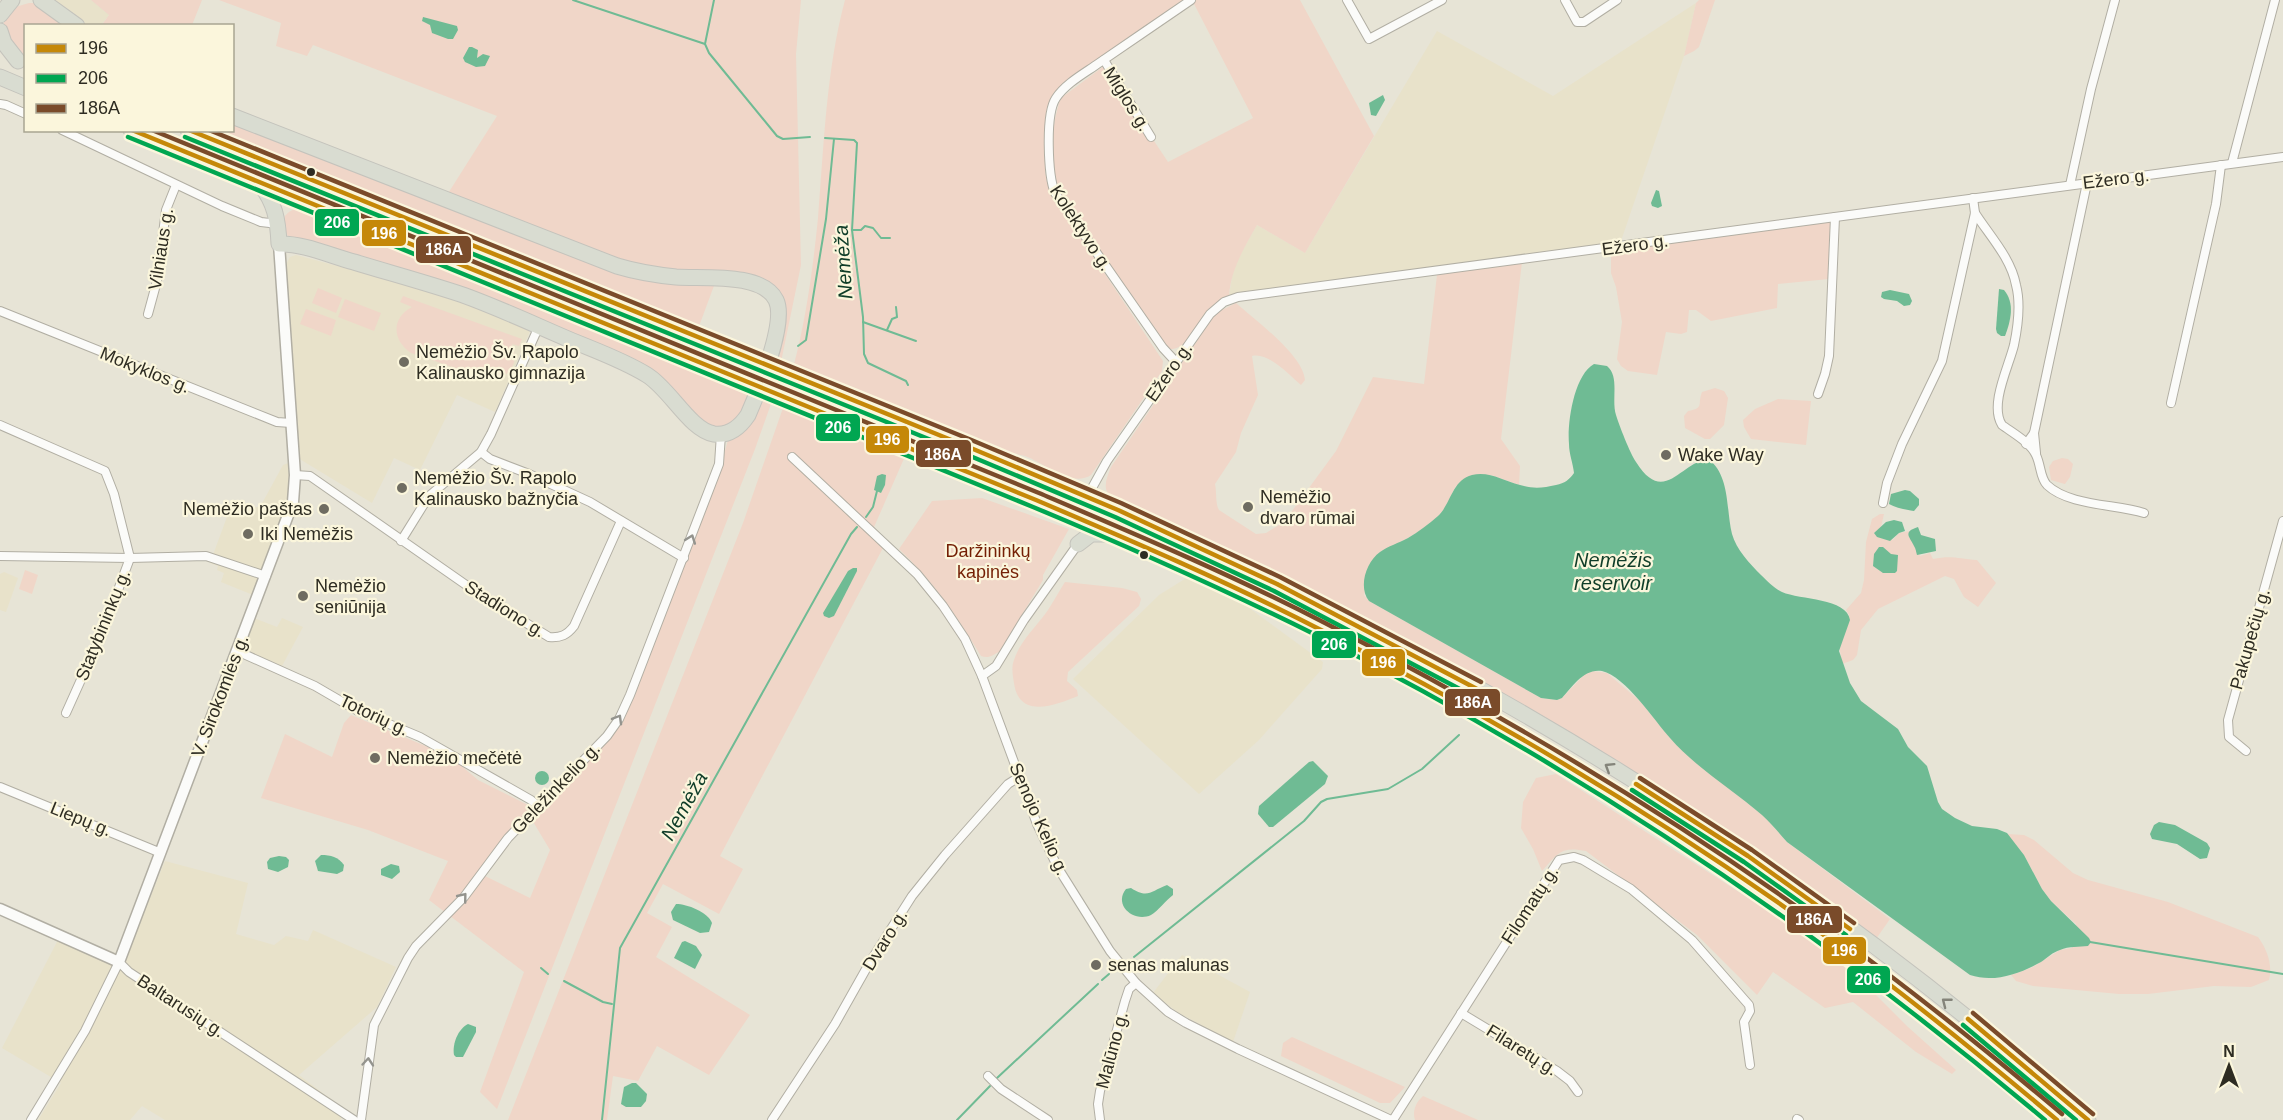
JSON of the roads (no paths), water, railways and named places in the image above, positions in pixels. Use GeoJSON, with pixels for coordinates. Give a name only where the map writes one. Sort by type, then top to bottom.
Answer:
{"type":"FeatureCollection","features":[{"type":"Feature","properties":{"kind":"highway"},"geometry":{"type":"LineString","coordinates":[[41,0],[73,24]]}},
{"type":"Feature","properties":{"kind":"highway"},"geometry":{"type":"LineString","coordinates":[[0,31],[4,44],[22,63]]}},
{"type":"Feature","properties":{"kind":"highway"},"geometry":{"type":"LineString","coordinates":[[0,54],[22,63]]}},
{"type":"Feature","properties":{"kind":"highway"},"geometry":{"type":"LineString","coordinates":[[0,77],[24,87]]}},
{"type":"Feature","properties":{"kind":"highway"},"geometry":{"type":"LineString","coordinates":[[234,117],[617,266],[654,274],[748,281],[767,290],[777,302],[778,326],[748,415],[737,428],[721,434],[708,432],[700,428],[665,389],[647,375],[539,326],[463,295],[307,249],[279,244],[278,223],[271,200],[259,183]]}},
{"type":"Feature","properties":{"kind":"highway"},"geometry":{"type":"LineString","coordinates":[[136,132],[1067,513],[1169,557],[1296,617],[1390,665],[1549,754],[1650,817],[1821,933],[1937,1021],[2057,1120]]}},
{"type":"Feature","properties":{"kind":"highway"},"geometry":{"type":"LineString","coordinates":[[193,132],[966,446],[1208,550],[1334,612],[1444,671],[1584,751],[1748,856],[1870,943],[2005,1048],[2088,1120]]}},
{"type":"Feature","properties":{"kind":"highway"},"geometry":{"type":"LineString","coordinates":[[278,223],[291,207],[309,203]]}},
{"type":"Feature","properties":{"kind":"highway"},"geometry":{"type":"LineString","coordinates":[[1067,513],[1079,532],[1078,544]]}},
{"type":"Feature","properties":{"kind":"highway"},"geometry":{"type":"LineString","coordinates":[[1078,544],[1091,534],[1113,534]]}},
{"type":"Feature","properties":{"kind":"main road","name":"V. Sirokomlės g."},"geometry":{"type":"LineString","coordinates":[[119,962],[293,502],[295,475],[279,244]]}},
{"type":"Feature","properties":{"kind":"main road","name":"Baltarusių g."},"geometry":{"type":"LineString","coordinates":[[0,909],[119,962]]}},
{"type":"Feature","properties":{"kind":"street","name":"Kolektyvo g."},"geometry":{"type":"LineString","coordinates":[[1176,362],[1156,339],[1055,193],[1050,182],[1050,114],[1052,104],[1064,90],[1191,0]]}},
{"type":"Feature","properties":{"kind":"street"},"geometry":{"type":"LineString","coordinates":[[1347,0],[1369,39],[1442,0]]}},
{"type":"Feature","properties":{"kind":"street"},"geometry":{"type":"LineString","coordinates":[[1565,0],[1577,22],[1584,22],[1617,0]]}},
{"type":"Feature","properties":{"kind":"street"},"geometry":{"type":"LineString","coordinates":[[2070,185],[2091,89],[2115,0]]}},
{"type":"Feature","properties":{"kind":"street"},"geometry":{"type":"LineString","coordinates":[[2232,163],[2275,0]]}},
{"type":"Feature","properties":{"kind":"street","name":"Miglos g."},"geometry":{"type":"LineString","coordinates":[[1104,60],[1151,137]]}},
{"type":"Feature","properties":{"kind":"street"},"geometry":{"type":"LineString","coordinates":[[0,104],[24,113]]}},
{"type":"Feature","properties":{"kind":"street","name":"Vilniaus g."},"geometry":{"type":"LineString","coordinates":[[66,132],[176,185],[261,222],[278,223]]}},
{"type":"Feature","properties":{"kind":"street","name":"Ežero g."},"geometry":{"type":"LineString","coordinates":[[1087,497],[1107,461],[1214,309],[1238,297],[2283,157]]}},
{"type":"Feature","properties":{"kind":"street"},"geometry":{"type":"LineString","coordinates":[[2171,403],[2216,204],[2221,165]]}},
{"type":"Feature","properties":{"kind":"street"},"geometry":{"type":"LineString","coordinates":[[2087,183],[2034,433],[2036,453],[2044,481],[2058,494],[2071,499],[2125,507],[2144,513]]}},
{"type":"Feature","properties":{"kind":"street","name":"Vilniaus g."},"geometry":{"type":"LineString","coordinates":[[148,314],[157,281],[166,210],[176,185]]}},
{"type":"Feature","properties":{"kind":"street"},"geometry":{"type":"LineString","coordinates":[[1883,503],[1887,483],[1898,453],[1942,361],[1975,213],[1973,198]]}},
{"type":"Feature","properties":{"kind":"street"},"geometry":{"type":"LineString","coordinates":[[1975,213],[2008,264],[2017,285],[2017,322],[2001,386],[1998,414],[2002,425],[2036,453]]}},
{"type":"Feature","properties":{"kind":"street"},"geometry":{"type":"LineString","coordinates":[[1818,394],[1825,374],[1830,345],[1835,217]]}},
{"type":"Feature","properties":{"kind":"street","name":"Mokyklos g."},"geometry":{"type":"LineString","coordinates":[[0,311],[277,422],[291,423]]}},
{"type":"Feature","properties":{"kind":"street"},"geometry":{"type":"LineString","coordinates":[[295,475],[310,476],[401,541],[429,496],[481,452],[539,326]]}},
{"type":"Feature","properties":{"kind":"street"},"geometry":{"type":"LineString","coordinates":[[0,425],[105,471],[114,494],[130,558],[206,556],[266,576]]}},
{"type":"Feature","properties":{"kind":"street"},"geometry":{"type":"LineString","coordinates":[[2026,444],[2034,433]]}},
{"type":"Feature","properties":{"kind":"street","name":"Geležinkelio g."},"geometry":{"type":"LineString","coordinates":[[361,1120],[374,1025],[408,958],[416,946],[464,897],[508,838],[607,736],[619,719],[719,464],[721,434]]}},
{"type":"Feature","properties":{"kind":"street"},"geometry":{"type":"LineString","coordinates":[[481,452],[490,459],[572,493],[684,558]]}},
{"type":"Feature","properties":{"kind":"street","name":"Senojo Kelio g."},"geometry":{"type":"LineString","coordinates":[[792,457],[917,574],[943,606],[965,639],[982,676],[1037,824],[1065,881],[1110,951],[1136,983],[1168,1012],[1186,1023],[1389,1119]]}},
{"type":"Feature","properties":{"kind":"street","name":"Stadiono g."},"geometry":{"type":"LineString","coordinates":[[401,541],[549,637],[558,638],[568,634],[574,626],[621,521]]}},
{"type":"Feature","properties":{"kind":"street","name":"Pakupečių g."},"geometry":{"type":"LineString","coordinates":[[2246,751],[2229,737],[2228,720],[2283,521]]}},
{"type":"Feature","properties":{"kind":"street"},"geometry":{"type":"LineString","coordinates":[[982,676],[996,666],[1024,621],[1078,544]]}},
{"type":"Feature","properties":{"kind":"street","name":"Statybininkų g."},"geometry":{"type":"LineString","coordinates":[[0,556],[130,558],[102,633],[66,713]]}},
{"type":"Feature","properties":{"kind":"street","name":"Totorių g."},"geometry":{"type":"LineString","coordinates":[[237,651],[315,686],[358,711],[426,739],[538,806]]}},
{"type":"Feature","properties":{"kind":"street","name":"Dvaro g."},"geometry":{"type":"LineString","coordinates":[[772,1120],[835,1024],[912,896],[1008,784],[1019,777]]}},
{"type":"Feature","properties":{"kind":"street","name":"Liepų g."},"geometry":{"type":"LineString","coordinates":[[0,787],[161,853]]}},
{"type":"Feature","properties":{"kind":"street","name":"Filomatų g."},"geometry":{"type":"LineString","coordinates":[[1389,1119],[1461,1013],[1559,860],[1574,856],[1631,889],[1692,940],[1726,977],[1749,1005],[1750,1011],[1744,1022],[1750,1065]]}},
{"type":"Feature","properties":{"kind":"street","name":"V. Sirokomlės g."},"geometry":{"type":"LineString","coordinates":[[31,1120],[85,1031],[119,962]]}},
{"type":"Feature","properties":{"kind":"street","name":"Baltarusių g."},"geometry":{"type":"LineString","coordinates":[[119,962],[129,972],[354,1120]]}},
{"type":"Feature","properties":{"kind":"street","name":"Malūno g."},"geometry":{"type":"LineString","coordinates":[[1100,1120],[1098,1104],[1100,1091],[1129,989],[1136,983]]}},
{"type":"Feature","properties":{"kind":"street","name":"Filaretų g."},"geometry":{"type":"LineString","coordinates":[[1461,1013],[1557,1071],[1570,1081],[1578,1092]]}},
{"type":"Feature","properties":{"kind":"street"},"geometry":{"type":"LineString","coordinates":[[988,1076],[1001,1089],[1048,1120]]}},
{"type":"Feature","properties":{"kind":"water"},"geometry":{"type":"Polygon","coordinates":[[[423,17],[457,26],[458,30],[453,39],[448,39],[432,33],[430,25],[422,21],[423,17]]]}},
{"type":"Feature","properties":{"kind":"water"},"geometry":{"type":"Polygon","coordinates":[[[469,47],[478,50],[477,58],[483,54],[490,56],[485,66],[476,67],[465,62],[463,58],[469,47]]]}},
{"type":"Feature","properties":{"kind":"water"},"geometry":{"type":"Polygon","coordinates":[[[1383,95],[1385,100],[1376,116],[1371,115],[1369,103],[1383,95]]]}},
{"type":"Feature","properties":{"kind":"water"},"geometry":{"type":"Polygon","coordinates":[[[1656,190],[1659,191],[1662,206],[1658,208],[1652,206],[1651,203],[1656,190]]]}},
{"type":"Feature","properties":{"kind":"water"},"geometry":{"type":"Polygon","coordinates":[[[1999,289],[2004,290],[2011,306],[2005,336],[1997,333],[1996,329],[1999,289]]]}},
{"type":"Feature","properties":{"kind":"water"},"geometry":{"type":"Polygon","coordinates":[[[1890,290],[1909,294],[1912,301],[1910,305],[1904,306],[1897,301],[1881,297],[1882,292],[1890,290]]]}},
{"type":"Feature","properties":{"kind":"water","name":"Nemėžis reservoir"},"geometry":{"type":"Polygon","coordinates":[[[1594,364],[1607,366],[1611,371],[1617,420],[1636,462],[1647,475],[1657,481],[1666,481],[1701,461],[1711,461],[1717,468],[1724,485],[1732,534],[1752,566],[1779,591],[1832,604],[1841,607],[1847,613],[1850,620],[1839,651],[1850,683],[1861,701],[1898,729],[1908,747],[1927,766],[1942,809],[1972,826],[1997,829],[2007,833],[2024,855],[2051,901],[2089,938],[2091,942],[2088,946],[2063,949],[2033,966],[2006,976],[1988,978],[1970,975],[1787,842],[1751,805],[1680,749],[1621,681],[1602,671],[1590,672],[1579,679],[1562,698],[1557,700],[1541,698],[1369,601],[1364,582],[1367,568],[1375,556],[1386,548],[1412,536],[1438,516],[1456,487],[1465,478],[1485,474],[1538,488],[1559,484],[1570,478],[1574,473],[1569,435],[1573,400],[1581,378],[1594,364]]]}},
{"type":"Feature","properties":{"kind":"water"},"geometry":{"type":"Polygon","coordinates":[[[886,475],[881,493],[874,490],[877,476],[886,475]]]}},
{"type":"Feature","properties":{"kind":"water"},"geometry":{"type":"Polygon","coordinates":[[[1910,491],[1919,499],[1919,505],[1914,511],[1889,504],[1891,494],[1910,491]]]}},
{"type":"Feature","properties":{"kind":"water"},"geometry":{"type":"Polygon","coordinates":[[[1894,520],[1902,522],[1905,531],[1890,541],[1877,537],[1874,533],[1886,522],[1894,520]]]}},
{"type":"Feature","properties":{"kind":"water"},"geometry":{"type":"Polygon","coordinates":[[[1918,527],[1921,535],[1935,539],[1936,551],[1917,555],[1908,535],[1910,531],[1918,527]]]}},
{"type":"Feature","properties":{"kind":"water"},"geometry":{"type":"Polygon","coordinates":[[[1879,547],[1898,555],[1895,573],[1883,573],[1873,566],[1874,554],[1879,547]]]}},
{"type":"Feature","properties":{"kind":"water"},"geometry":{"type":"Polygon","coordinates":[[[857,568],[857,571],[834,616],[829,618],[824,616],[823,613],[848,571],[857,568]]]}},
{"type":"Feature","properties":{"kind":"water"},"geometry":{"type":"Polygon","coordinates":[[[1313,761],[1328,776],[1325,784],[1273,827],[1269,827],[1258,814],[1259,806],[1313,761]]]}},
{"type":"Feature","properties":{"kind":"water"},"geometry":{"type":"Polygon","coordinates":[[[539,771],[545,771],[549,778],[545,785],[539,785],[535,781],[535,775],[539,771]]]}},
{"type":"Feature","properties":{"kind":"water"},"geometry":{"type":"Polygon","coordinates":[[[2159,822],[2175,825],[2207,843],[2210,848],[2207,858],[2200,859],[2177,844],[2152,839],[2150,834],[2154,825],[2159,822]]]}},
{"type":"Feature","properties":{"kind":"water"},"geometry":{"type":"Polygon","coordinates":[[[321,855],[339,860],[344,865],[343,871],[337,874],[318,871],[315,861],[321,855]]]}},
{"type":"Feature","properties":{"kind":"water"},"geometry":{"type":"Polygon","coordinates":[[[279,856],[289,860],[288,867],[278,872],[268,869],[267,862],[270,858],[279,856]]]}},
{"type":"Feature","properties":{"kind":"water"},"geometry":{"type":"Polygon","coordinates":[[[391,864],[399,866],[400,872],[392,879],[381,875],[381,869],[391,864]]]}},
{"type":"Feature","properties":{"kind":"water"},"geometry":{"type":"Polygon","coordinates":[[[1167,885],[1173,889],[1173,895],[1151,915],[1138,917],[1132,915],[1124,906],[1122,901],[1126,889],[1131,888],[1146,893],[1167,885]]]}},
{"type":"Feature","properties":{"kind":"water"},"geometry":{"type":"Polygon","coordinates":[[[676,904],[686,905],[706,915],[712,923],[709,932],[700,933],[673,920],[671,912],[676,904]]]}},
{"type":"Feature","properties":{"kind":"water"},"geometry":{"type":"Polygon","coordinates":[[[682,942],[696,946],[702,955],[695,969],[674,958],[682,942]]]}},
{"type":"Feature","properties":{"kind":"water"},"geometry":{"type":"Polygon","coordinates":[[[468,1024],[476,1027],[476,1032],[463,1057],[456,1057],[454,1046],[457,1037],[461,1029],[468,1024]]]}},
{"type":"Feature","properties":{"kind":"water"},"geometry":{"type":"Polygon","coordinates":[[[636,1083],[647,1094],[646,1101],[641,1107],[626,1107],[621,1104],[624,1087],[636,1083]]]}},
{"type":"Feature","properties":{"kind":"waterway"},"geometry":{"type":"LineString","coordinates":[[573,0],[705,44]]}},
{"type":"Feature","properties":{"kind":"waterway","name":"Nemėža"},"geometry":{"type":"LineString","coordinates":[[714,0],[705,44],[709,53],[777,136],[783,139],[810,137]]}},
{"type":"Feature","properties":{"kind":"waterway","name":"Nemėža"},"geometry":{"type":"LineString","coordinates":[[825,138],[854,140],[857,143],[852,230],[863,317],[864,354],[868,363],[906,381],[908,385]]}},
{"type":"Feature","properties":{"kind":"waterway"},"geometry":{"type":"LineString","coordinates":[[798,346],[806,340],[826,219],[834,139]]}},
{"type":"Feature","properties":{"kind":"waterway"},"geometry":{"type":"LineString","coordinates":[[852,230],[861,230],[865,226],[873,228],[881,238],[890,238]]}},
{"type":"Feature","properties":{"kind":"waterway"},"geometry":{"type":"LineString","coordinates":[[887,330],[892,319],[897,317],[896,307]]}},
{"type":"Feature","properties":{"kind":"waterway"},"geometry":{"type":"LineString","coordinates":[[863,322],[916,341]]}},
{"type":"Feature","properties":{"kind":"waterway","name":"Nemėža"},"geometry":{"type":"LineString","coordinates":[[866,517],[873,507],[877,491]]}},
{"type":"Feature","properties":{"kind":"waterway","name":"Nemėža"},"geometry":{"type":"LineString","coordinates":[[602,1120],[620,948],[857,527]]}},
{"type":"Feature","properties":{"kind":"waterway"},"geometry":{"type":"LineString","coordinates":[[1134,957],[1304,821],[1321,802],[1327,799],[1388,789],[1422,769],[1459,735]]}},
{"type":"Feature","properties":{"kind":"waterway"},"geometry":{"type":"LineString","coordinates":[[2090,942],[2283,974]]}},
{"type":"Feature","properties":{"kind":"waterway"},"geometry":{"type":"LineString","coordinates":[[541,968],[548,974]]}},
{"type":"Feature","properties":{"kind":"waterway"},"geometry":{"type":"LineString","coordinates":[[1102,980],[1109,974]]}},
{"type":"Feature","properties":{"kind":"waterway"},"geometry":{"type":"LineString","coordinates":[[564,981],[603,1002],[612,1004]]}},
{"type":"Feature","properties":{"kind":"waterway"},"geometry":{"type":"LineString","coordinates":[[997,1078],[1098,984]]}},
{"type":"Feature","properties":{"kind":"waterway"},"geometry":{"type":"LineString","coordinates":[[957,1120],[990,1086]]}},
{"type":"Feature","properties":{"kind":"place","name":"Nemėžio Šv. Rapolo Kalinausko gimnazija"},"geometry":{"type":"Point","coordinates":[404,362]}},
{"type":"Feature","properties":{"kind":"place","name":"Wake Way"},"geometry":{"type":"Point","coordinates":[1666,455]}},
{"type":"Feature","properties":{"kind":"place","name":"Nemėžio Šv. Rapolo Kalinausko bažnyčia"},"geometry":{"type":"Point","coordinates":[402,488]}},
{"type":"Feature","properties":{"kind":"place","name":"Nemėžio dvaro rūmai"},"geometry":{"type":"Point","coordinates":[1248,507]}},
{"type":"Feature","properties":{"kind":"place","name":"Nemėžio paštas"},"geometry":{"type":"Point","coordinates":[324,509]}},
{"type":"Feature","properties":{"kind":"place","name":"Iki Nemėžis"},"geometry":{"type":"Point","coordinates":[248,534]}},
{"type":"Feature","properties":{"kind":"place","name":"Nemėžio seniūnija"},"geometry":{"type":"Point","coordinates":[303,596]}},
{"type":"Feature","properties":{"kind":"place","name":"Nemėžio mečėtė"},"geometry":{"type":"Point","coordinates":[375,758]}},
{"type":"Feature","properties":{"kind":"place","name":"senas malunas"},"geometry":{"type":"Point","coordinates":[1096,965]}},
{"type":"Feature","properties":{"kind":"park label","name":"Daržininkų kapinės"},"geometry":{"type":"Point","coordinates":[988,561]}}]}
